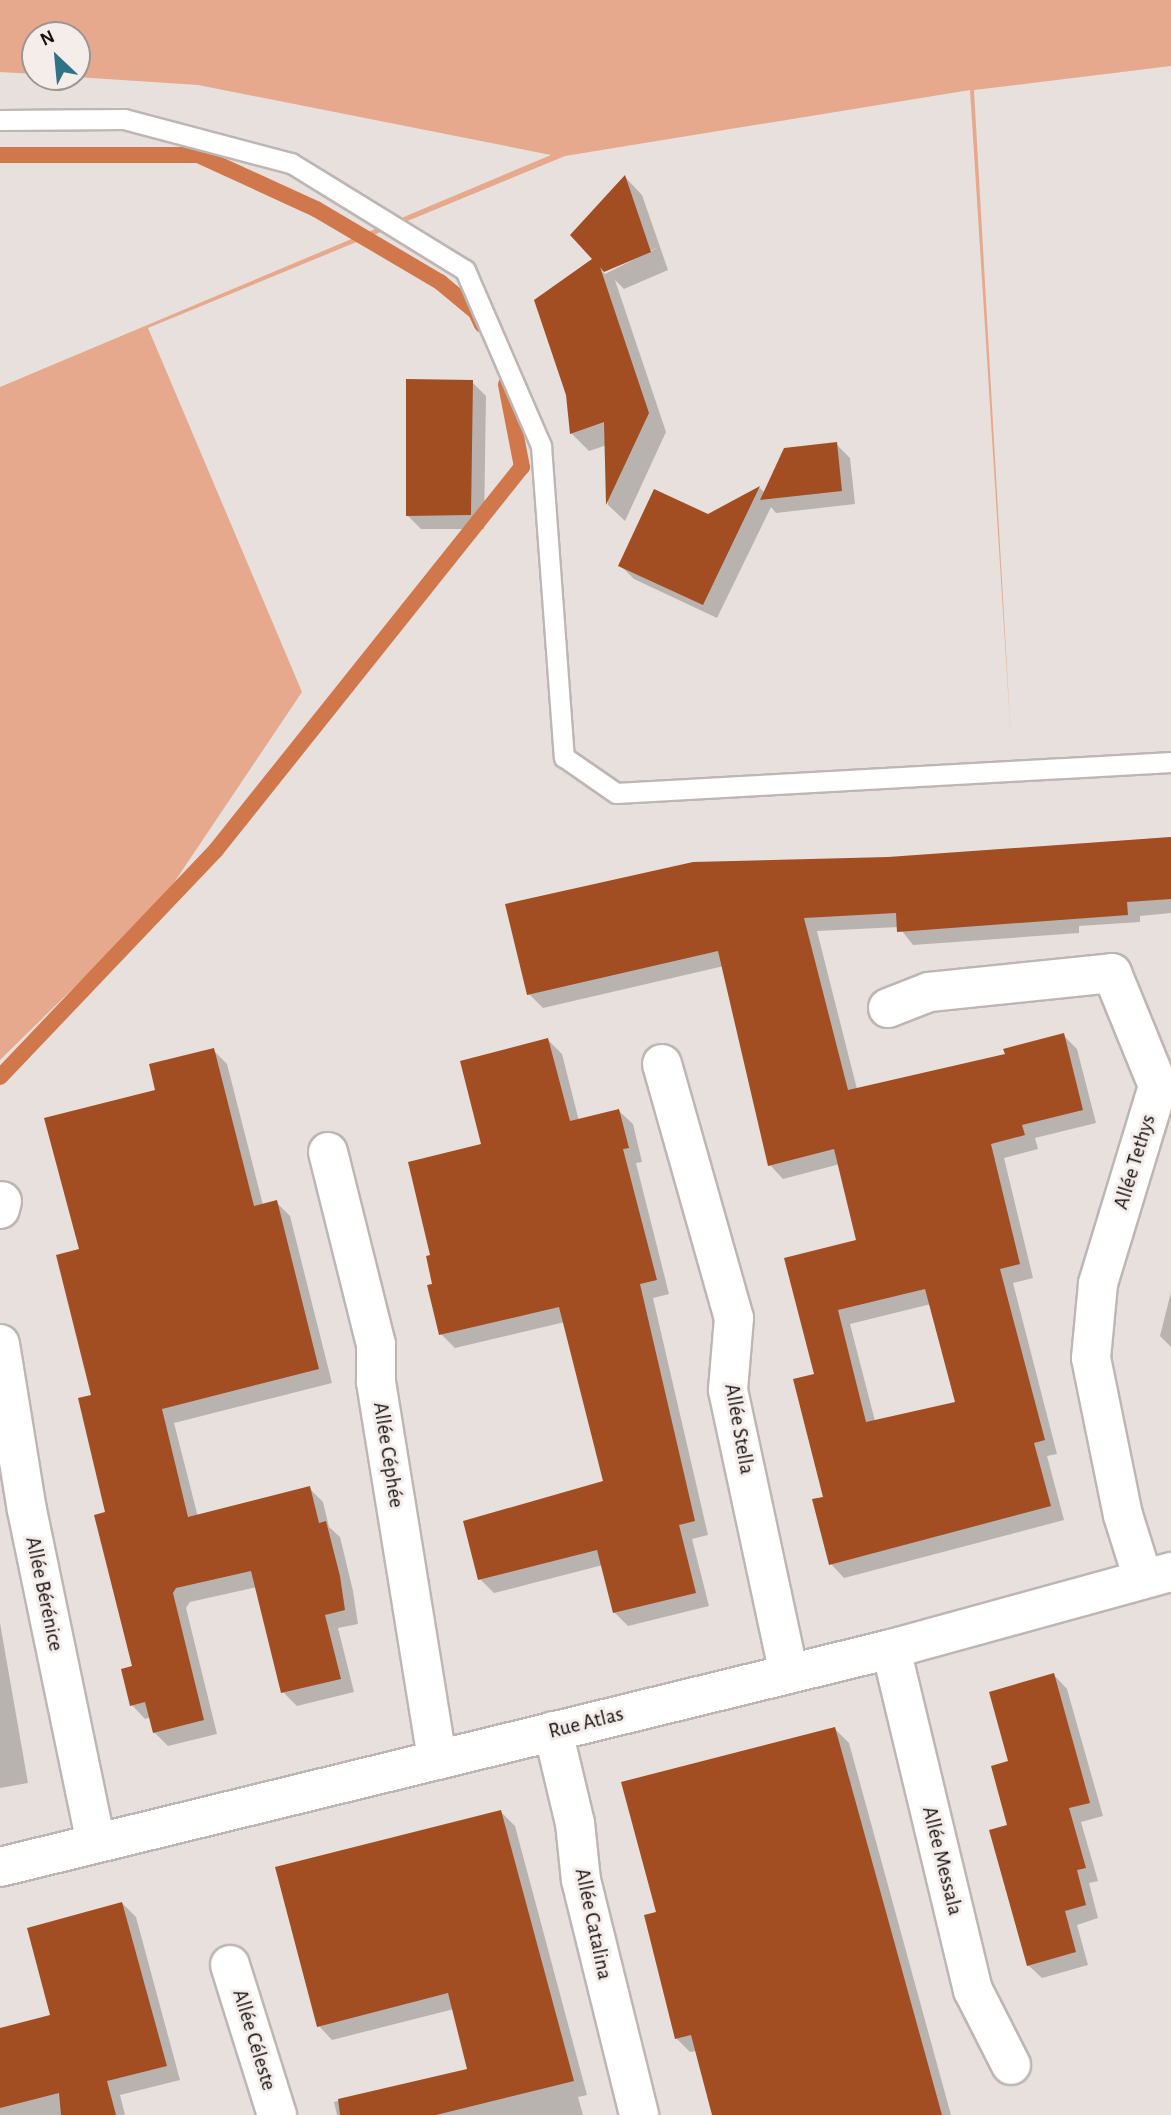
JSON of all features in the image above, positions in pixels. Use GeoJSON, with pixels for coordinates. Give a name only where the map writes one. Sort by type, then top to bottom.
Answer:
{"type":"FeatureCollection","features":[{"type":"Feature","properties":{"kind":"street","name":"Allée Tethys"},"geometry":{"type":"LineString","coordinates":[[888,1008],[929,992],[1112,973],[1158,1086],[1098,1284],[1091,1358],[1123,1515],[1157,1576]]}},
{"type":"Feature","properties":{"kind":"street","name":"Allée Stella"},"geometry":{"type":"LineString","coordinates":[[662,1064],[734,1318],[728,1390],[789,1674]]}},
{"type":"Feature","properties":{"kind":"street","name":"Allée Céphée"},"geometry":{"type":"LineString","coordinates":[[328,1152],[376,1344],[376,1382],[437,1760]]}},
{"type":"Feature","properties":{"kind":"street","name":"Allée Bérénice"},"geometry":{"type":"LineString","coordinates":[[0,1344],[27,1510],[96,1843]]}},
{"type":"Feature","properties":{"kind":"street","name":"Rue Atlas"},"geometry":{"type":"LineString","coordinates":[[0,1867],[891,1649],[1157,1576]]}},
{"type":"Feature","properties":{"kind":"street","name":"Allée Messala"},"geometry":{"type":"LineString","coordinates":[[891,1649],[973,1990],[1011,2065]]}},
{"type":"Feature","properties":{"kind":"street","name":"Allée Catalina"},"geometry":{"type":"LineString","coordinates":[[553,1731],[575,1823],[581,1880],[639,2115]]}},
{"type":"Feature","properties":{"kind":"street","name":"Allée Céleste"},"geometry":{"type":"LineString","coordinates":[[230,1965],[277,2115]]}},
{"type":"Feature","properties":{"kind":"lane"},"geometry":{"type":"LineString","coordinates":[[0,120],[124,119],[291,163],[465,270],[541,446],[564,757],[615,793],[1171,762]]}},
{"type":"Feature","properties":{"kind":"shaded area"},"geometry":{"type":"Polygon","coordinates":[[[0,0],[1171,0],[1171,66],[974,90],[1011,739],[970,90],[565,156],[148,328],[302,692],[161,902],[0,1060],[0,387],[551,155],[198,85],[91,78],[91,21],[21,21],[21,73],[0,72],[0,0]]]}},
{"type":"Feature","properties":{"kind":"building"},"geometry":{"type":"Polygon","coordinates":[[[625,175],[651,252],[604,272],[600,267],[649,413],[606,505],[604,422],[570,434],[566,395],[534,300],[592,259],[570,235],[625,175]]]}},
{"type":"Feature","properties":{"kind":"building"},"geometry":{"type":"Polygon","coordinates":[[[406,379],[473,380],[471,515],[406,516],[406,379]]]}},
{"type":"Feature","properties":{"kind":"building"},"geometry":{"type":"Polygon","coordinates":[[[837,442],[842,491],[760,500],[784,448],[837,442]]]}},
{"type":"Feature","properties":{"kind":"building"},"geometry":{"type":"Polygon","coordinates":[[[760,486],[703,605],[618,566],[654,489],[708,514],[760,486]]]}},
{"type":"Feature","properties":{"kind":"building"},"geometry":{"type":"Polygon","coordinates":[[[1171,837],[1171,899],[1127,902],[1128,915],[897,932],[896,913],[804,918],[848,1090],[1005,1054],[1003,1049],[1064,1033],[1083,1110],[1022,1125],[1025,1135],[991,1144],[1020,1264],[1000,1269],[1045,1440],[1034,1443],[1051,1506],[829,1565],[812,1499],[823,1497],[793,1379],[814,1374],[784,1258],[856,1240],[834,1149],[768,1166],[718,951],[527,995],[505,904],[693,862],[888,857],[1171,837]],[[925,1289],[838,1310],[866,1422],[955,1402],[925,1289]]]}},
{"type":"Feature","properties":{"kind":"building"},"geometry":{"type":"Polygon","coordinates":[[[548,1038],[570,1121],[619,1109],[629,1148],[623,1149],[657,1280],[640,1284],[695,1521],[679,1525],[696,1593],[613,1613],[597,1550],[478,1580],[463,1521],[603,1481],[559,1307],[439,1335],[427,1285],[432,1284],[426,1256],[430,1255],[408,1162],[481,1144],[460,1061],[548,1038]]]}},
{"type":"Feature","properties":{"kind":"building"},"geometry":{"type":"Polygon","coordinates":[[[214,1048],[254,1206],[277,1200],[319,1369],[162,1409],[188,1517],[310,1486],[319,1523],[326,1521],[340,1576],[345,1610],[325,1615],[341,1679],[281,1693],[251,1571],[176,1588],[173,1593],[204,1720],[153,1733],[145,1702],[130,1706],[121,1669],[132,1666],[94,1515],[105,1512],[78,1398],[91,1395],[56,1255],[79,1249],[44,1118],[155,1090],[149,1064],[214,1048]]]}},
{"type":"Feature","properties":{"kind":"building"},"geometry":{"type":"Polygon","coordinates":[[[1054,1673],[1090,1803],[1069,1808],[1086,1868],[1077,1870],[1086,1905],[1065,1911],[1076,1952],[1027,1966],[989,1830],[1007,1825],[991,1766],[1008,1761],[989,1692],[1054,1673]]]}},
{"type":"Feature","properties":{"kind":"building"},"geometry":{"type":"Polygon","coordinates":[[[835,1727],[942,2115],[712,2115],[691,2035],[675,2039],[644,1915],[656,1912],[621,1782],[835,1727]]]}},
{"type":"Feature","properties":{"kind":"building"},"geometry":{"type":"Polygon","coordinates":[[[501,1810],[574,2081],[436,2115],[340,2115],[338,2099],[467,2069],[448,1993],[317,2027],[275,1867],[501,1810]]]}},
{"type":"Feature","properties":{"kind":"building"},"geometry":{"type":"Polygon","coordinates":[[[122,1902],[167,2066],[107,2081],[116,2115],[61,2115],[59,2093],[0,2108],[0,2028],[50,2015],[27,1928],[122,1902]]]}},
{"type":"Feature","properties":{"kind":"waterway"},"geometry":{"type":"LineString","coordinates":[[0,155],[198,155],[316,209],[440,282],[476,312],[482,325]]}},
{"type":"Feature","properties":{"kind":"waterway"},"geometry":{"type":"LineString","coordinates":[[0,1077],[216,850],[522,467],[506,385]]}}]}
